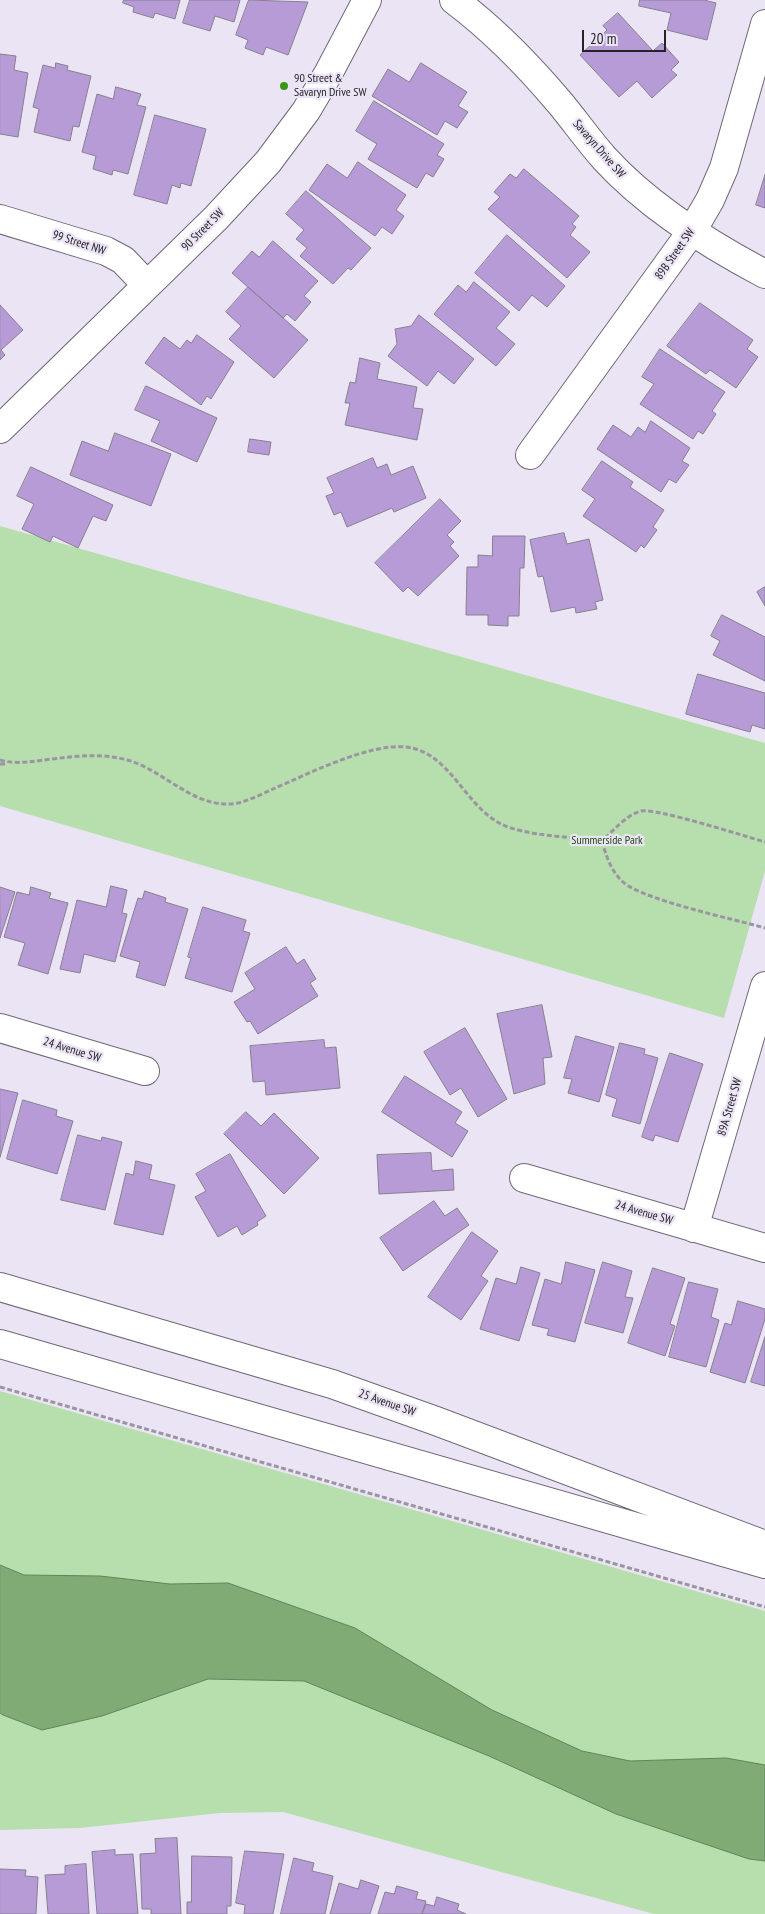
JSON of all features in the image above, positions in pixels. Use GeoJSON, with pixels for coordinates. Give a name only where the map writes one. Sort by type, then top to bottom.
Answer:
{"type":"FeatureCollection","features":[{"type":"Feature","properties":{"kind":"street","name":"90 Street SW"},"geometry":{"type":"LineString","coordinates":[[0,429],[245,188],[288,137],[328,74],[367,0]]}},
{"type":"Feature","properties":{"kind":"street","name":"Savaryn Drive SW"},"geometry":{"type":"LineString","coordinates":[[454,0],[497,36],[528,66],[625,180],[692,231],[731,256],[765,274]]}},
{"type":"Feature","properties":{"kind":"street","name":"89B Street SW"},"geometry":{"type":"LineString","coordinates":[[530,456],[692,231],[710,200],[724,168],[765,24]]}},
{"type":"Feature","properties":{"kind":"street","name":"99 Street NW"},"geometry":{"type":"LineString","coordinates":[[0,219],[106,251],[123,260],[147,285]]}},
{"type":"Feature","properties":{"kind":"street","name":"89A Street SW"},"geometry":{"type":"LineString","coordinates":[[694,1228],[765,986]]}},
{"type":"Feature","properties":{"kind":"street","name":"24 Avenue SW"},"geometry":{"type":"LineString","coordinates":[[0,1028],[145,1071]]}},
{"type":"Feature","properties":{"kind":"street","name":"24 Avenue SW"},"geometry":{"type":"LineString","coordinates":[[524,1178],[765,1248]]}},
{"type":"Feature","properties":{"kind":"street","name":"25 Avenue SW"},"geometry":{"type":"LineString","coordinates":[[0,1287],[332,1384],[436,1421],[765,1545]]}},
{"type":"Feature","properties":{"kind":"street"},"geometry":{"type":"LineString","coordinates":[[0,1344],[765,1564]]}},
{"type":"Feature","properties":{"kind":"path"},"geometry":{"type":"LineString","coordinates":[[0,762],[12,764],[71,756],[113,756],[135,762],[204,800],[237,803],[318,770],[379,748],[408,747],[424,752],[437,760],[490,817],[518,830],[602,841],[631,816],[642,811],[669,816],[765,842]]}},
{"type":"Feature","properties":{"kind":"path"},"geometry":{"type":"LineString","coordinates":[[602,841],[607,860],[614,872],[634,891],[765,928]]}},
{"type":"Feature","properties":{"kind":"path"},"geometry":{"type":"LineString","coordinates":[[0,1388],[765,1607]]}},
{"type":"Feature","properties":{"kind":"green space","name":"Summerside Park"},"geometry":{"type":"Polygon","coordinates":[[[0,526],[765,743],[765,871],[724,1018],[0,806],[0,526]]]}},
{"type":"Feature","properties":{"kind":"green space"},"geometry":{"type":"Polygon","coordinates":[[[0,1391],[765,1611],[765,1914],[654,1914],[283,1812],[220,1813],[80,1828],[0,1830],[0,1391]]]}},
{"type":"Feature","properties":{"kind":"shaded area"},"geometry":{"type":"Polygon","coordinates":[[[0,1565],[24,1575],[100,1576],[170,1584],[228,1583],[355,1628],[492,1710],[582,1751],[630,1761],[726,1758],[765,1765],[765,1861],[749,1859],[616,1814],[489,1756],[304,1681],[208,1679],[102,1716],[42,1730],[3,1715],[0,1713],[0,1565]]]}},
{"type":"Feature","properties":{"kind":"building"},"geometry":{"type":"Polygon","coordinates":[[[124,0],[180,0],[175,19],[155,13],[153,18],[133,12],[134,7],[123,3],[124,0]]]}},
{"type":"Feature","properties":{"kind":"building"},"geometry":{"type":"Polygon","coordinates":[[[190,0],[240,0],[234,22],[215,16],[210,31],[183,23],[190,0]]]}},
{"type":"Feature","properties":{"kind":"building"},"geometry":{"type":"Polygon","coordinates":[[[249,0],[308,2],[288,55],[266,47],[263,55],[245,48],[248,40],[236,35],[249,0]]]}},
{"type":"Feature","properties":{"kind":"building"},"geometry":{"type":"Polygon","coordinates":[[[640,0],[704,0],[716,3],[707,40],[667,30],[671,13],[639,6],[640,0]]]}},
{"type":"Feature","properties":{"kind":"building"},"geometry":{"type":"Polygon","coordinates":[[[618,13],[653,51],[662,43],[679,62],[671,70],[677,75],[652,98],[637,81],[619,97],[580,55],[607,30],[603,26],[618,13]]]}},
{"type":"Feature","properties":{"kind":"building"},"geometry":{"type":"Polygon","coordinates":[[[0,54],[16,56],[14,70],[28,73],[18,137],[0,134],[0,54]]]}},
{"type":"Feature","properties":{"kind":"building"},"geometry":{"type":"Polygon","coordinates":[[[56,63],[68,66],[67,70],[91,76],[79,127],[73,126],[70,141],[34,132],[39,109],[33,107],[43,65],[55,68],[56,63]]]}},
{"type":"Feature","properties":{"kind":"building"},"geometry":{"type":"Polygon","coordinates":[[[421,63],[467,92],[458,106],[468,112],[457,128],[445,121],[437,135],[372,96],[388,69],[409,82],[421,63]]]}},
{"type":"Feature","properties":{"kind":"building"},"geometry":{"type":"Polygon","coordinates":[[[116,87],[141,94],[137,105],[146,107],[128,174],[113,170],[112,175],[93,169],[96,156],[82,152],[97,94],[113,99],[116,87]]]}},
{"type":"Feature","properties":{"kind":"building"},"geometry":{"type":"Polygon","coordinates":[[[374,101],[444,144],[437,155],[444,159],[433,177],[426,173],[417,188],[368,159],[377,144],[356,131],[374,101]]]}},
{"type":"Feature","properties":{"kind":"building"},"geometry":{"type":"Polygon","coordinates":[[[155,115],[206,129],[191,186],[181,183],[180,188],[172,185],[167,204],[134,195],[155,115]]]}},
{"type":"Feature","properties":{"kind":"building"},"geometry":{"type":"Polygon","coordinates":[[[358,162],[406,195],[396,210],[404,216],[392,234],[382,227],[375,236],[309,190],[327,164],[347,178],[358,162]]]}},
{"type":"Feature","properties":{"kind":"building"},"geometry":{"type":"Polygon","coordinates":[[[524,169],[579,216],[572,224],[576,227],[570,235],[590,252],[567,278],[488,209],[500,197],[494,192],[510,174],[516,178],[524,169]]]}},
{"type":"Feature","properties":{"kind":"building"},"geometry":{"type":"Polygon","coordinates":[[[765,175],[765,208],[756,205],[765,175]]]}},
{"type":"Feature","properties":{"kind":"building"},"geometry":{"type":"Polygon","coordinates":[[[306,191],[371,248],[351,270],[348,268],[333,284],[300,256],[307,248],[296,239],[304,230],[286,214],[306,191]]]}},
{"type":"Feature","properties":{"kind":"building"},"geometry":{"type":"Polygon","coordinates":[[[507,235],[565,286],[547,307],[532,295],[519,311],[475,273],[507,235]]]}},
{"type":"Feature","properties":{"kind":"building"},"geometry":{"type":"Polygon","coordinates":[[[273,241],[318,281],[304,296],[311,302],[295,321],[287,314],[283,318],[232,273],[252,251],[259,257],[273,241]]]}},
{"type":"Feature","properties":{"kind":"building"},"geometry":{"type":"Polygon","coordinates":[[[474,282],[510,312],[496,328],[515,344],[496,366],[434,314],[458,285],[466,292],[474,282]]]}},
{"type":"Feature","properties":{"kind":"building"},"geometry":{"type":"Polygon","coordinates":[[[248,287],[308,340],[274,378],[229,339],[241,326],[226,312],[248,287]]]}},
{"type":"Feature","properties":{"kind":"building"},"geometry":{"type":"Polygon","coordinates":[[[700,303],[753,340],[747,349],[758,357],[736,388],[710,370],[706,374],[667,346],[700,303]]]}},
{"type":"Feature","properties":{"kind":"building"},"geometry":{"type":"Polygon","coordinates":[[[0,305],[23,330],[1,350],[5,355],[0,360],[0,305]]]}},
{"type":"Feature","properties":{"kind":"building"},"geometry":{"type":"Polygon","coordinates":[[[419,315],[474,359],[454,384],[438,371],[427,386],[388,356],[397,344],[395,329],[411,326],[419,315]]]}},
{"type":"Feature","properties":{"kind":"building"},"geometry":{"type":"Polygon","coordinates":[[[197,335],[234,362],[211,399],[207,396],[201,405],[145,363],[164,337],[180,349],[187,340],[191,343],[197,335]]]}},
{"type":"Feature","properties":{"kind":"building"},"geometry":{"type":"Polygon","coordinates":[[[660,349],[725,392],[712,411],[716,414],[703,434],[698,431],[693,439],[640,404],[654,384],[642,377],[660,349]]]}},
{"type":"Feature","properties":{"kind":"building"},"geometry":{"type":"Polygon","coordinates":[[[360,358],[380,363],[377,379],[417,387],[413,408],[423,409],[417,440],[345,425],[350,403],[345,403],[350,382],[355,383],[360,358]]]}},
{"type":"Feature","properties":{"kind":"building"},"geometry":{"type":"Polygon","coordinates":[[[146,386],[217,418],[197,462],[151,441],[160,421],[135,410],[146,386]]]}},
{"type":"Feature","properties":{"kind":"building"},"geometry":{"type":"Polygon","coordinates":[[[651,421],[690,448],[682,461],[689,465],[676,483],[669,479],[661,492],[597,449],[613,425],[631,437],[638,427],[645,432],[651,421]]]}},
{"type":"Feature","properties":{"kind":"building"},"geometry":{"type":"Polygon","coordinates":[[[115,433],[171,454],[151,506],[70,475],[82,441],[108,451],[115,433]]]}},
{"type":"Feature","properties":{"kind":"building"},"geometry":{"type":"Polygon","coordinates":[[[250,439],[271,442],[269,455],[248,452],[250,439]]]}},
{"type":"Feature","properties":{"kind":"building"},"geometry":{"type":"Polygon","coordinates":[[[373,458],[377,468],[387,464],[391,475],[413,466],[426,498],[394,512],[392,508],[347,527],[341,512],[334,515],[326,496],[334,493],[327,478],[373,458]]]}},
{"type":"Feature","properties":{"kind":"building"},"geometry":{"type":"Polygon","coordinates":[[[602,461],[633,482],[630,487],[664,510],[653,527],[657,530],[644,548],[641,545],[636,552],[583,516],[595,499],[582,490],[602,461]]]}},
{"type":"Feature","properties":{"kind":"building"},"geometry":{"type":"Polygon","coordinates":[[[31,467],[113,505],[106,521],[93,516],[78,548],[53,536],[50,542],[22,529],[34,504],[17,496],[31,467]]]}},
{"type":"Feature","properties":{"kind":"building"},"geometry":{"type":"Polygon","coordinates":[[[440,499],[461,521],[447,535],[454,542],[450,546],[459,556],[418,596],[408,587],[403,592],[375,563],[440,499]]]}},
{"type":"Feature","properties":{"kind":"building"},"geometry":{"type":"Polygon","coordinates":[[[564,533],[567,544],[589,539],[603,600],[595,602],[597,609],[576,613],[575,607],[551,612],[543,576],[538,577],[530,540],[564,533]]]}},
{"type":"Feature","properties":{"kind":"building"},"geometry":{"type":"Polygon","coordinates":[[[493,536],[525,536],[524,568],[520,568],[519,616],[508,616],[508,626],[488,625],[488,615],[466,615],[467,567],[478,567],[478,555],[492,556],[493,536]]]}},
{"type":"Feature","properties":{"kind":"building"},"geometry":{"type":"Polygon","coordinates":[[[765,587],[765,606],[757,592],[765,587]]]}},
{"type":"Feature","properties":{"kind":"building"},"geometry":{"type":"Polygon","coordinates":[[[722,615],[765,637],[765,681],[713,655],[720,641],[711,636],[722,615]]]}},
{"type":"Feature","properties":{"kind":"building"},"geometry":{"type":"Polygon","coordinates":[[[698,674],[765,693],[765,729],[752,725],[750,732],[686,714],[698,674]]]}},
{"type":"Feature","properties":{"kind":"building"},"geometry":{"type":"Polygon","coordinates":[[[111,886],[127,890],[122,913],[127,914],[115,962],[84,954],[80,973],[60,969],[77,900],[106,907],[111,886]]]}},
{"type":"Feature","properties":{"kind":"building"},"geometry":{"type":"Polygon","coordinates":[[[0,887],[15,892],[0,938],[0,887]]]}},
{"type":"Feature","properties":{"kind":"building"},"geometry":{"type":"Polygon","coordinates":[[[31,887],[51,893],[49,898],[68,903],[48,974],[18,965],[25,943],[4,937],[17,892],[29,895],[31,887]]]}},
{"type":"Feature","properties":{"kind":"building"},"geometry":{"type":"Polygon","coordinates":[[[145,891],[166,898],[165,902],[188,909],[165,986],[136,977],[140,962],[120,956],[138,898],[142,899],[145,891]]]}},
{"type":"Feature","properties":{"kind":"building"},"geometry":{"type":"Polygon","coordinates":[[[203,907],[246,920],[243,931],[250,933],[232,992],[185,978],[191,958],[188,957],[203,907]]]}},
{"type":"Feature","properties":{"kind":"building"},"geometry":{"type":"Polygon","coordinates":[[[286,947],[297,964],[304,959],[316,979],[310,983],[318,996],[258,1034],[250,1021],[247,1022],[234,1002],[255,989],[245,973],[286,947]]]}},
{"type":"Feature","properties":{"kind":"building"},"geometry":{"type":"Polygon","coordinates":[[[542,1005],[552,1057],[543,1058],[545,1084],[514,1094],[497,1014],[542,1005]]]}},
{"type":"Feature","properties":{"kind":"building"},"geometry":{"type":"Polygon","coordinates":[[[465,1028],[507,1099],[478,1117],[461,1088],[450,1095],[424,1052],[465,1028]]]}},
{"type":"Feature","properties":{"kind":"building"},"geometry":{"type":"Polygon","coordinates":[[[576,1036],[614,1047],[599,1102],[568,1093],[572,1079],[564,1078],[576,1036]]]}},
{"type":"Feature","properties":{"kind":"building"},"geometry":{"type":"Polygon","coordinates":[[[324,1040],[325,1048],[336,1047],[340,1088],[266,1095],[265,1081],[253,1082],[250,1046],[324,1040]]]}},
{"type":"Feature","properties":{"kind":"building"},"geometry":{"type":"Polygon","coordinates":[[[620,1043],[645,1049],[644,1054],[658,1058],[640,1124],[612,1116],[617,1099],[606,1095],[620,1043]]]}},
{"type":"Feature","properties":{"kind":"building"},"geometry":{"type":"Polygon","coordinates":[[[670,1053],[703,1064],[678,1142],[655,1135],[653,1141],[642,1137],[670,1053]]]}},
{"type":"Feature","properties":{"kind":"building"},"geometry":{"type":"Polygon","coordinates":[[[405,1076],[462,1112],[455,1123],[468,1131],[452,1157],[382,1112],[405,1076]]]}},
{"type":"Feature","properties":{"kind":"building"},"geometry":{"type":"Polygon","coordinates":[[[0,1089],[18,1093],[0,1157],[0,1089]]]}},
{"type":"Feature","properties":{"kind":"building"},"geometry":{"type":"Polygon","coordinates":[[[23,1100],[57,1110],[56,1116],[73,1121],[57,1174],[7,1159],[23,1100]]]}},
{"type":"Feature","properties":{"kind":"building"},"geometry":{"type":"Polygon","coordinates":[[[246,1112],[261,1126],[274,1113],[319,1158],[284,1194],[224,1134],[246,1112]]]}},
{"type":"Feature","properties":{"kind":"building"},"geometry":{"type":"Polygon","coordinates":[[[78,1135],[101,1141],[102,1137],[122,1142],[105,1210],[61,1200],[78,1135]]]}},
{"type":"Feature","properties":{"kind":"building"},"geometry":{"type":"Polygon","coordinates":[[[431,1153],[432,1171],[453,1169],[454,1190],[379,1194],[377,1155],[431,1153]]]}},
{"type":"Feature","properties":{"kind":"building"},"geometry":{"type":"Polygon","coordinates":[[[230,1154],[266,1216],[257,1222],[258,1225],[242,1235],[237,1226],[218,1237],[195,1197],[206,1191],[196,1174],[230,1154]]]}},
{"type":"Feature","properties":{"kind":"building"},"geometry":{"type":"Polygon","coordinates":[[[136,1161],[152,1165],[149,1179],[175,1185],[163,1235],[114,1224],[126,1173],[133,1175],[136,1161]]]}},
{"type":"Feature","properties":{"kind":"building"},"geometry":{"type":"Polygon","coordinates":[[[434,1201],[445,1216],[457,1208],[469,1225],[403,1271],[380,1238],[434,1201]]]}},
{"type":"Feature","properties":{"kind":"building"},"geometry":{"type":"Polygon","coordinates":[[[472,1232],[498,1251],[481,1276],[488,1281],[461,1320],[428,1297],[472,1232]]]}},
{"type":"Feature","properties":{"kind":"building"},"geometry":{"type":"Polygon","coordinates":[[[566,1262],[595,1270],[575,1342],[547,1335],[549,1329],[532,1325],[545,1279],[561,1284],[566,1262]]]}},
{"type":"Feature","properties":{"kind":"building"},"geometry":{"type":"Polygon","coordinates":[[[603,1262],[632,1271],[625,1297],[633,1298],[623,1333],[585,1323],[603,1262]]]}},
{"type":"Feature","properties":{"kind":"building"},"geometry":{"type":"Polygon","coordinates":[[[521,1267],[540,1273],[519,1341],[480,1329],[496,1278],[516,1284],[521,1267]]]}},
{"type":"Feature","properties":{"kind":"building"},"geometry":{"type":"Polygon","coordinates":[[[653,1268],[685,1278],[670,1324],[675,1326],[665,1356],[628,1343],[653,1268]]]}},
{"type":"Feature","properties":{"kind":"building"},"geometry":{"type":"Polygon","coordinates":[[[689,1282],[718,1289],[711,1317],[719,1320],[706,1367],[669,1357],[689,1282]]]}},
{"type":"Feature","properties":{"kind":"building"},"geometry":{"type":"Polygon","coordinates":[[[738,1301],[765,1309],[765,1319],[745,1383],[710,1372],[725,1323],[731,1325],[738,1301]]]}},
{"type":"Feature","properties":{"kind":"building"},"geometry":{"type":"Polygon","coordinates":[[[765,1337],[765,1386],[751,1382],[765,1337]]]}},
{"type":"Feature","properties":{"kind":"building"},"geometry":{"type":"Polygon","coordinates":[[[177,1838],[181,1914],[151,1914],[151,1909],[142,1909],[140,1854],[156,1853],[155,1839],[177,1838]]]}},
{"type":"Feature","properties":{"kind":"building"},"geometry":{"type":"Polygon","coordinates":[[[115,1850],[115,1855],[133,1854],[138,1914],[97,1914],[92,1852],[115,1850]]]}},
{"type":"Feature","properties":{"kind":"building"},"geometry":{"type":"Polygon","coordinates":[[[245,1851],[284,1854],[273,1914],[244,1914],[245,1905],[236,1903],[245,1851]]]}},
{"type":"Feature","properties":{"kind":"building"},"geometry":{"type":"Polygon","coordinates":[[[192,1856],[232,1857],[231,1906],[227,1906],[227,1914],[187,1914],[187,1902],[191,1902],[192,1856]]]}},
{"type":"Feature","properties":{"kind":"building"},"geometry":{"type":"Polygon","coordinates":[[[294,1858],[314,1863],[312,1871],[333,1876],[325,1914],[281,1914],[294,1858]]]}},
{"type":"Feature","properties":{"kind":"building"},"geometry":{"type":"Polygon","coordinates":[[[86,1864],[89,1914],[48,1914],[45,1875],[65,1874],[65,1866],[86,1864]]]}},
{"type":"Feature","properties":{"kind":"building"},"geometry":{"type":"Polygon","coordinates":[[[0,1869],[26,1870],[25,1876],[38,1877],[36,1914],[0,1914],[0,1869]]]}},
{"type":"Feature","properties":{"kind":"building"},"geometry":{"type":"Polygon","coordinates":[[[361,1880],[379,1886],[370,1914],[330,1914],[339,1883],[358,1889],[361,1880]]]}},
{"type":"Feature","properties":{"kind":"building"},"geometry":{"type":"Polygon","coordinates":[[[397,1886],[418,1892],[416,1899],[426,1901],[422,1914],[378,1914],[385,1892],[394,1894],[397,1886]]]}},
{"type":"Feature","properties":{"kind":"building"},"geometry":{"type":"Polygon","coordinates":[[[437,1897],[459,1904],[457,1910],[466,1914],[422,1914],[426,1904],[434,1906],[437,1897]]]}},
{"type":"Feature","properties":{"kind":"place","name":"90 Street & Savaryn Drive SW"},"geometry":{"type":"Point","coordinates":[284,86]}}]}
